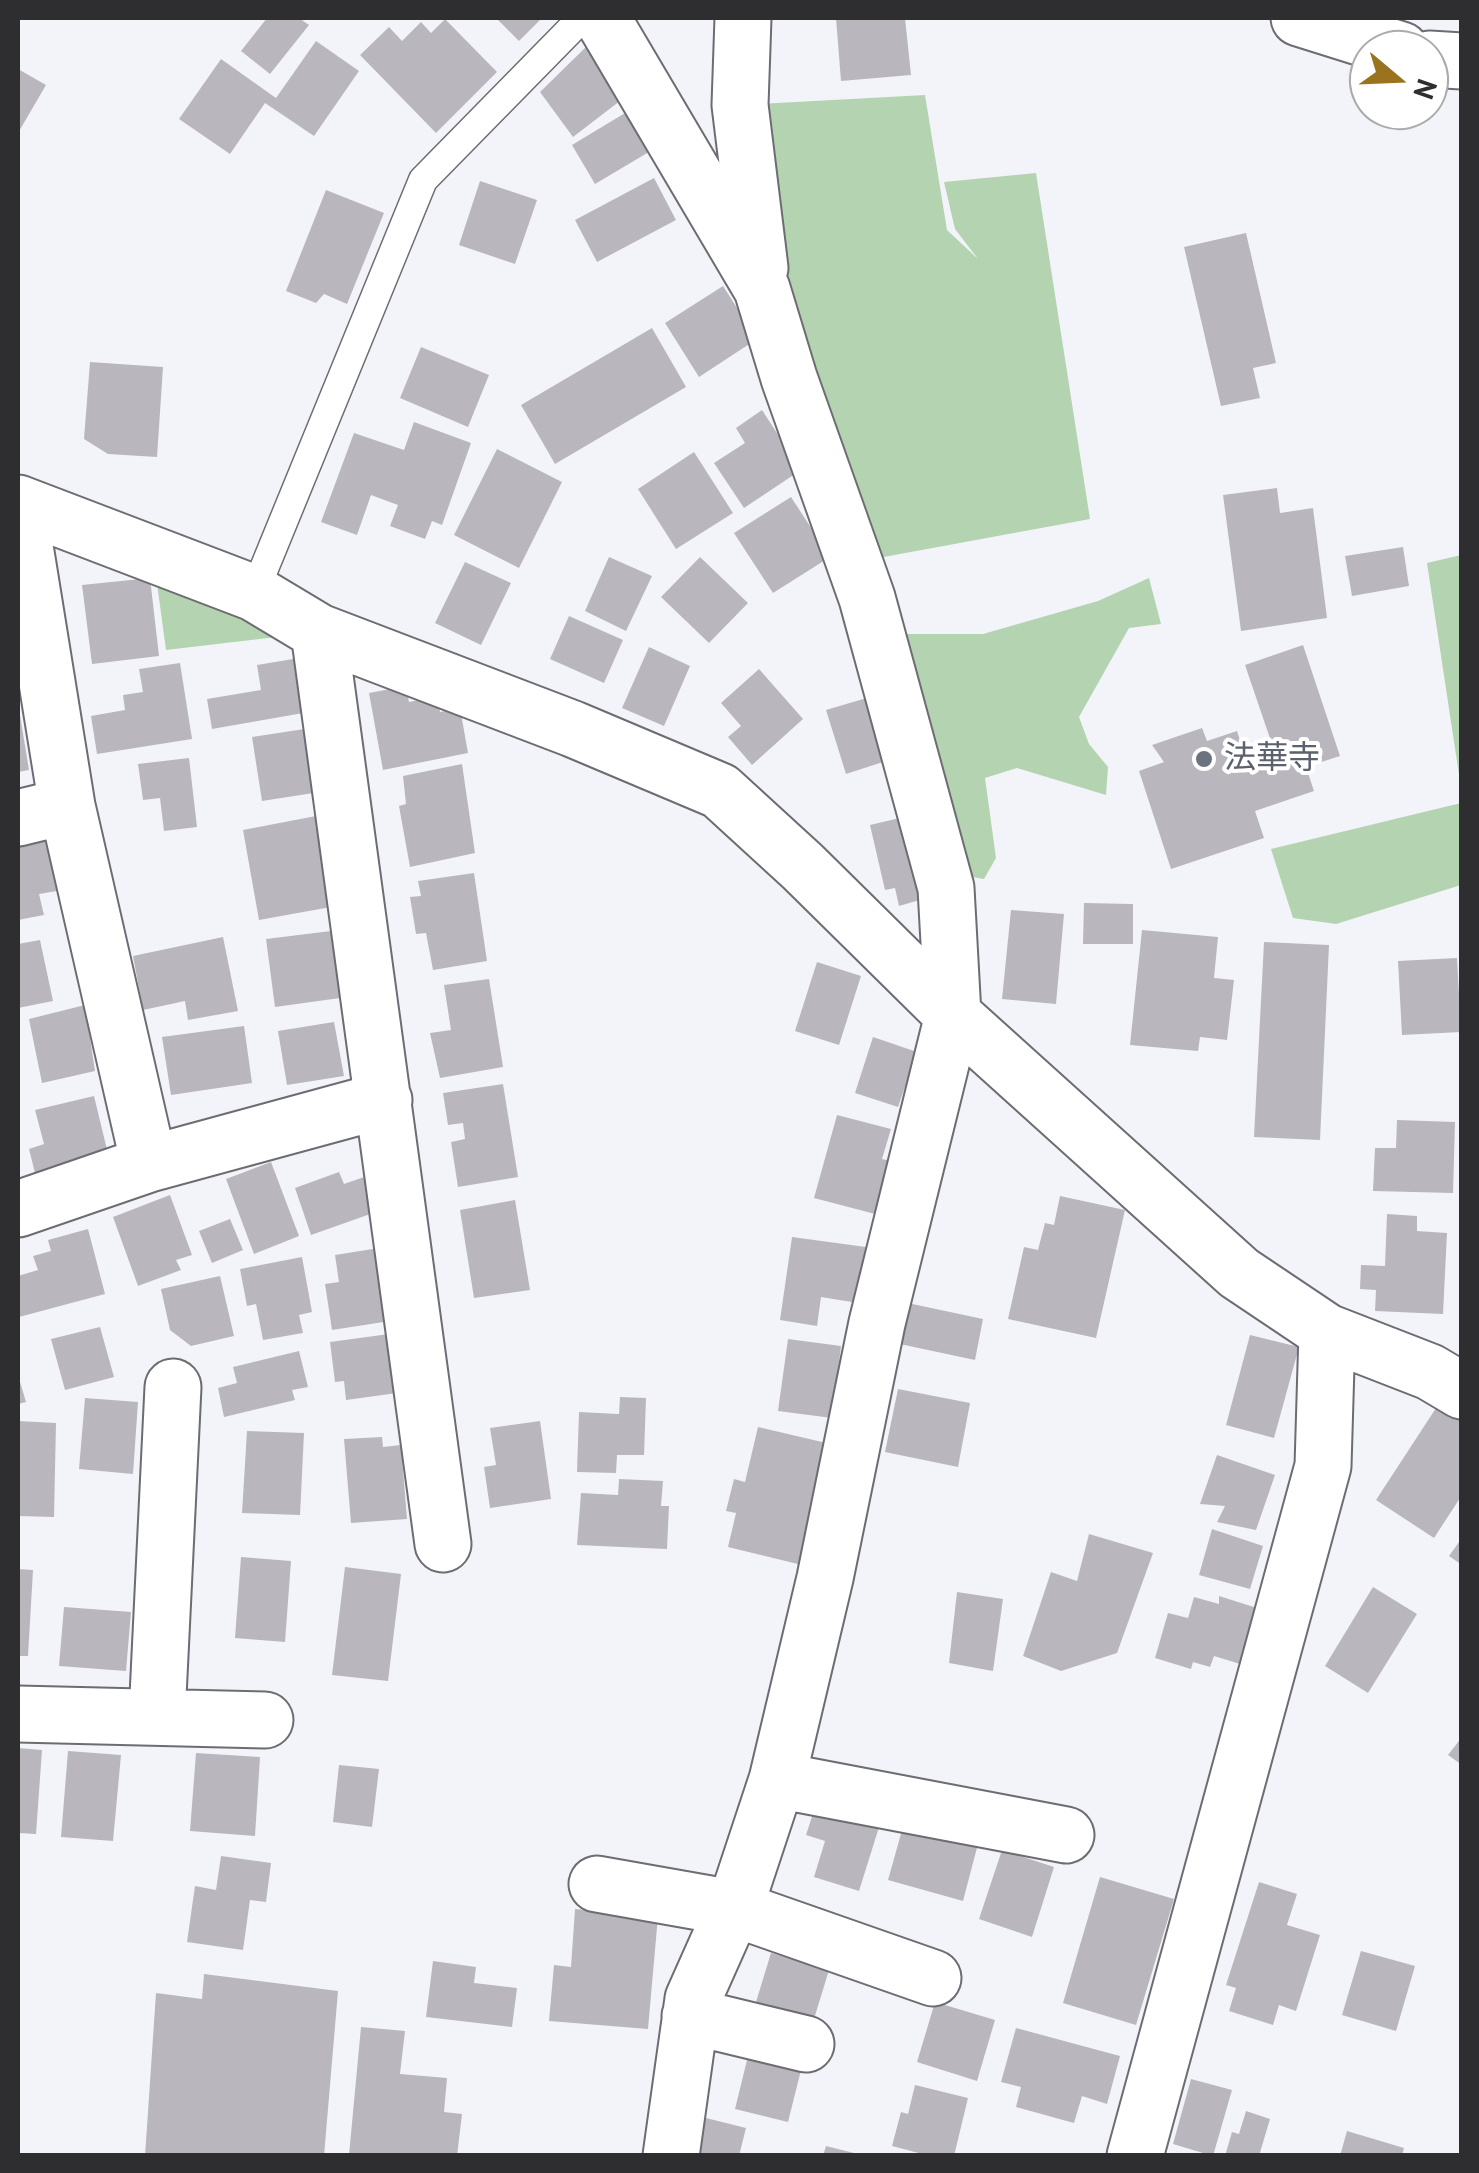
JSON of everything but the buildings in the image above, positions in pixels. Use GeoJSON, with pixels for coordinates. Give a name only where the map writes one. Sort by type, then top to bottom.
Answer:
{"type":"FeatureCollection","features":[{"type":"Feature","properties":{"kind":"street"},"geometry":{"type":"LineString","coordinates":[[602,18],[762,289]]}},
{"type":"Feature","properties":{"kind":"street"},"geometry":{"type":"LineString","coordinates":[[671,2156],[692,1999],[733,1908],[777,1780],[825,1578],[877,1323],[953,1015],[946,888],[867,598],[762,289],[740,105],[743,18]]}},
{"type":"Feature","properties":{"kind":"street"},"geometry":{"type":"LineString","coordinates":[[1299,18],[1349,34]]}},
{"type":"Feature","properties":{"kind":"street"},"geometry":{"type":"LineString","coordinates":[[149,1164],[42,812],[18,503],[254,593],[318,632],[573,729],[720,791],[953,1015],[1239,1273],[1327,1332],[1430,1372],[1462,1391]]}},
{"type":"Feature","properties":{"kind":"street"},"geometry":{"type":"LineString","coordinates":[[318,632],[443,1544]]}},
{"type":"Feature","properties":{"kind":"street"},"geometry":{"type":"LineString","coordinates":[[18,1209],[149,1164],[384,1100]]}},
{"type":"Feature","properties":{"kind":"street"},"geometry":{"type":"LineString","coordinates":[[1135,2156],[1323,1466],[1327,1332]]}},
{"type":"Feature","properties":{"kind":"street"},"geometry":{"type":"LineString","coordinates":[[157,1717],[173,1387]]}},
{"type":"Feature","properties":{"kind":"street"},"geometry":{"type":"LineString","coordinates":[[18,1714],[265,1720]]}},
{"type":"Feature","properties":{"kind":"street"},"geometry":{"type":"LineString","coordinates":[[777,1780],[1066,1835]]}},
{"type":"Feature","properties":{"kind":"street"},"geometry":{"type":"LineString","coordinates":[[596,1884],[733,1908],[933,1978]]}},
{"type":"Feature","properties":{"kind":"street"},"geometry":{"type":"LineString","coordinates":[[690,2016],[806,2044]]}},
{"type":"Feature","properties":{"kind":"lane"},"geometry":{"type":"LineString","coordinates":[[254,593],[423,180],[582,18]]}},
{"type":"Feature","properties":{"kind":"green space"},"geometry":{"type":"Polygon","coordinates":[[[925,95],[947,230],[978,259],[955,229],[944,182],[1036,173],[1090,519],[862,561],[740,105],[925,95]]]}},
{"type":"Feature","properties":{"kind":"green space"},"geometry":{"type":"Polygon","coordinates":[[[153,554],[319,632],[166,650],[153,554]]]}},
{"type":"Feature","properties":{"kind":"green space"},"geometry":{"type":"Polygon","coordinates":[[[1462,555],[1461,788],[1427,563],[1462,555]]]}},
{"type":"Feature","properties":{"kind":"green space"},"geometry":{"type":"Polygon","coordinates":[[[1149,578],[1161,624],[1129,628],[1079,717],[1089,744],[1108,767],[1106,795],[1017,768],[985,778],[996,858],[984,879],[942,872],[900,634],[983,634],[1098,601],[1149,578]]]}},
{"type":"Feature","properties":{"kind":"green space"},"geometry":{"type":"Polygon","coordinates":[[[1461,803],[1461,885],[1336,924],[1293,918],[1271,849],[1461,803]]]}},
{"type":"Feature","properties":{"kind":"place","name":"法華寺"},"geometry":{"type":"Point","coordinates":[1204,759]}}]}
